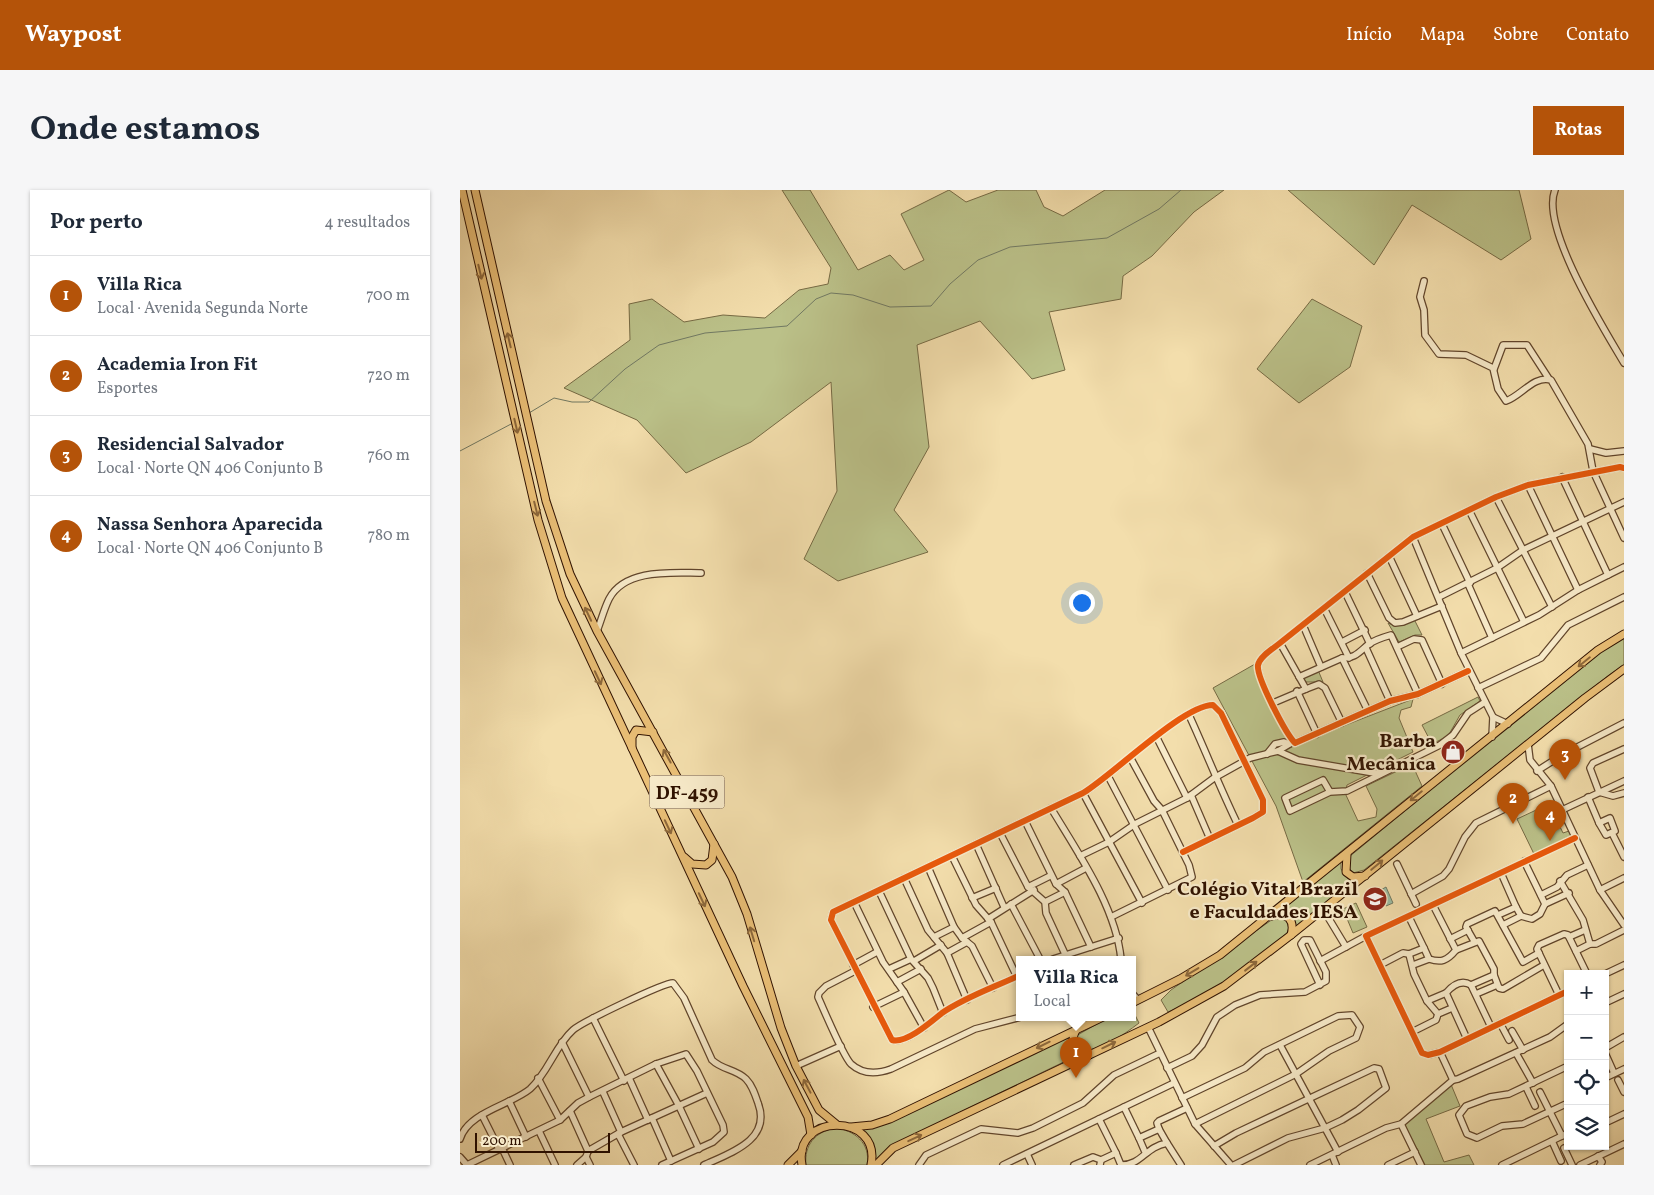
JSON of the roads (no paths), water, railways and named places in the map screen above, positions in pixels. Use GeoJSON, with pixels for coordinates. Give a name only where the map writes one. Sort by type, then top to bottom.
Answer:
{"type":"FeatureCollection","features":[{"type":"Feature","properties":{"kind":"main road","name":"DF-459"},"geometry":{"type":"LineString","coordinates":[[462,190],[541,532],[562,598],[681,856],[777,1058],[808,1117],[811,1135]]}},
{"type":"Feature","properties":{"kind":"main road","name":"DF-459"},"geometry":{"type":"LineString","coordinates":[[475,190],[546,501],[564,555],[597,632],[714,842],[740,895],[781,1028],[796,1066],[819,1110],[836,1124]]}},
{"type":"Feature","properties":{"kind":"main road"},"geometry":{"type":"LineString","coordinates":[[1136,1001],[1199,968],[1268,917],[1598,650],[1624,634]]}},
{"type":"Feature","properties":{"kind":"main road"},"geometry":{"type":"LineString","coordinates":[[876,1165],[893,1148],[1148,1027],[1211,994],[1291,935],[1515,754],[1624,669]]}},
{"type":"Feature","properties":{"kind":"main road"},"geometry":{"type":"LineString","coordinates":[[632,751],[632,737],[636,730],[653,732]]}},
{"type":"Feature","properties":{"kind":"main road"},"geometry":{"type":"LineString","coordinates":[[681,856],[692,864],[706,865],[712,860],[714,842]]}},
{"type":"Feature","properties":{"kind":"main road"},"geometry":{"type":"LineString","coordinates":[[1347,854],[1346,872],[1353,877],[1365,876]]}},
{"type":"Feature","properties":{"kind":"main road"},"geometry":{"type":"LineString","coordinates":[[1268,917],[1282,914],[1289,917],[1293,924],[1291,935]]}},
{"type":"Feature","properties":{"kind":"main road"},"geometry":{"type":"LineString","coordinates":[[788,1165],[802,1151],[811,1135],[827,1126],[836,1124],[851,1127],[872,1125],[890,1118],[1094,1021]]}},
{"type":"Feature","properties":{"kind":"main road"},"geometry":{"type":"LineString","coordinates":[[1077,1029],[1073,1037],[1074,1047],[1077,1051],[1089,1055]]}},
{"type":"Feature","properties":{"kind":"main road"},"geometry":{"type":"LineString","coordinates":[[851,1127],[867,1140],[871,1150],[871,1165]]}},
{"type":"Feature","properties":{"kind":"main road"},"geometry":{"type":"LineString","coordinates":[[802,1151],[802,1165]]}},
{"type":"Feature","properties":{"kind":"street"},"geometry":{"type":"LineString","coordinates":[[1555,190],[1552,201],[1565,254],[1624,363]]}},
{"type":"Feature","properties":{"kind":"street"},"geometry":{"type":"LineString","coordinates":[[1424,281],[1420,297],[1424,310],[1425,335],[1435,351],[1441,355],[1466,355],[1494,368]]}},
{"type":"Feature","properties":{"kind":"street"},"geometry":{"type":"LineString","coordinates":[[1548,379],[1534,382],[1506,401],[1498,389],[1494,368],[1503,345],[1527,345],[1586,438],[1590,449],[1593,471],[1624,538]]}},
{"type":"Feature","properties":{"kind":"street"},"geometry":{"type":"LineString","coordinates":[[1590,449],[1606,453],[1624,451]]}},
{"type":"Feature","properties":{"kind":"street"},"geometry":{"type":"LineString","coordinates":[[1291,743],[1259,673],[1258,665],[1260,660],[1280,642],[1413,538],[1496,497],[1528,485],[1593,471],[1624,468]]}},
{"type":"Feature","properties":{"kind":"street"},"geometry":{"type":"LineString","coordinates":[[1562,477],[1608,575]]}},
{"type":"Feature","properties":{"kind":"street"},"geometry":{"type":"LineString","coordinates":[[1528,485],[1578,590]]}},
{"type":"Feature","properties":{"kind":"street"},"geometry":{"type":"LineString","coordinates":[[1496,497],[1552,607]]}},
{"type":"Feature","properties":{"kind":"street"},"geometry":{"type":"LineString","coordinates":[[1439,597],[1497,568],[1523,550],[1624,502]]}},
{"type":"Feature","properties":{"kind":"street"},"geometry":{"type":"LineString","coordinates":[[1469,510],[1524,622]]}},
{"type":"Feature","properties":{"kind":"street"},"geometry":{"type":"LineString","coordinates":[[1442,524],[1492,638]]}},
{"type":"Feature","properties":{"kind":"street"},"geometry":{"type":"LineString","coordinates":[[1413,538],[1468,671],[1494,717],[1508,724]]}},
{"type":"Feature","properties":{"kind":"street"},"geometry":{"type":"LineString","coordinates":[[1389,556],[1417,616]]}},
{"type":"Feature","properties":{"kind":"street"},"geometry":{"type":"LineString","coordinates":[[1461,653],[1524,622],[1578,590],[1624,567]]}},
{"type":"Feature","properties":{"kind":"street"},"geometry":{"type":"LineString","coordinates":[[597,632],[609,599],[624,585],[652,572],[701,573]]}},
{"type":"Feature","properties":{"kind":"street"},"geometry":{"type":"LineString","coordinates":[[1367,573],[1392,621],[1398,623],[1442,606]]}},
{"type":"Feature","properties":{"kind":"street"},"geometry":{"type":"LineString","coordinates":[[1345,592],[1365,630],[1368,646],[1390,701]]}},
{"type":"Feature","properties":{"kind":"street"},"geometry":{"type":"LineString","coordinates":[[1478,688],[1541,658],[1574,620],[1624,597]]}},
{"type":"Feature","properties":{"kind":"street"},"geometry":{"type":"LineString","coordinates":[[1324,608],[1342,642],[1345,658],[1368,711]]}},
{"type":"Feature","properties":{"kind":"street"},"geometry":{"type":"LineString","coordinates":[[1303,625],[1321,667]]}},
{"type":"Feature","properties":{"kind":"street"},"geometry":{"type":"LineString","coordinates":[[1342,642],[1365,630]]}},
{"type":"Feature","properties":{"kind":"street"},"geometry":{"type":"LineString","coordinates":[[1299,677],[1345,658],[1391,634],[1418,694]]}},
{"type":"Feature","properties":{"kind":"street"},"geometry":{"type":"LineString","coordinates":[[1397,647],[1414,639],[1422,640],[1442,684]]}},
{"type":"Feature","properties":{"kind":"street"},"geometry":{"type":"LineString","coordinates":[[1280,642],[1306,689]]}},
{"type":"Feature","properties":{"kind":"street"},"geometry":{"type":"LineString","coordinates":[[1267,754],[1275,744],[1284,742],[1297,743],[1390,701],[1418,694],[1468,671]]}},
{"type":"Feature","properties":{"kind":"street"},"geometry":{"type":"LineString","coordinates":[[1272,703],[1297,691],[1319,684],[1325,688],[1342,723]]}},
{"type":"Feature","properties":{"kind":"street"},"geometry":{"type":"LineString","coordinates":[[1297,691],[1317,734]]}},
{"type":"Feature","properties":{"kind":"street"},"geometry":{"type":"LineString","coordinates":[[1330,792],[1323,780],[1285,798],[1285,801],[1291,811],[1330,792],[1347,791],[1446,742],[1468,713],[1485,702]]}},
{"type":"Feature","properties":{"kind":"street"},"geometry":{"type":"LineString","coordinates":[[1016,977],[943,1013],[924,1028],[898,1041],[892,1040],[873,1007],[831,920],[833,912],[1083,793],[1108,776],[1156,736],[1209,705],[1217,707],[1263,800],[1264,809],[1260,814],[1183,852]]}},
{"type":"Feature","properties":{"kind":"street"},"geometry":{"type":"LineString","coordinates":[[1189,715],[1211,762],[1214,778],[1238,825]]}},
{"type":"Feature","properties":{"kind":"street"},"geometry":{"type":"LineString","coordinates":[[1492,737],[1494,717]]}},
{"type":"Feature","properties":{"kind":"street"},"geometry":{"type":"LineString","coordinates":[[1537,770],[1624,723]]}},
{"type":"Feature","properties":{"kind":"street"},"geometry":{"type":"LineString","coordinates":[[1156,736],[1210,839]]}},
{"type":"Feature","properties":{"kind":"street"},"geometry":{"type":"LineString","coordinates":[[1080,856],[1109,842],[1134,824],[1189,796],[1214,778],[1245,763],[1250,758],[1278,751],[1291,743]]}},
{"type":"Feature","properties":{"kind":"street"},"geometry":{"type":"LineString","coordinates":[[1528,744],[1530,760],[1551,786],[1600,890],[1622,917],[1624,924]]}},
{"type":"Feature","properties":{"kind":"street"},"geometry":{"type":"LineString","coordinates":[[1624,749],[1591,765],[1590,772],[1600,792],[1613,796],[1624,793]]}},
{"type":"Feature","properties":{"kind":"street"},"geometry":{"type":"LineString","coordinates":[[1278,751],[1298,760],[1380,774]]}},
{"type":"Feature","properties":{"kind":"street"},"geometry":{"type":"LineString","coordinates":[[1515,754],[1530,760]]}},
{"type":"Feature","properties":{"kind":"street"},"geometry":{"type":"LineString","coordinates":[[1111,917],[1192,877],[1183,852],[1162,810],[1154,801],[1130,757]]}},
{"type":"Feature","properties":{"kind":"street"},"geometry":{"type":"LineString","coordinates":[[1108,776],[1168,890]]}},
{"type":"Feature","properties":{"kind":"street"},"geometry":{"type":"LineString","coordinates":[[1562,810],[1624,781]]}},
{"type":"Feature","properties":{"kind":"street"},"geometry":{"type":"LineString","coordinates":[[1411,894],[1443,876],[1449,869],[1464,836],[1476,823],[1551,786]]}},
{"type":"Feature","properties":{"kind":"street"},"geometry":{"type":"LineString","coordinates":[[1083,793],[1142,903]]}},
{"type":"Feature","properties":{"kind":"street"},"geometry":{"type":"LineString","coordinates":[[1588,797],[1606,834],[1612,833]]}},
{"type":"Feature","properties":{"kind":"street"},"geometry":{"type":"LineString","coordinates":[[1051,808],[1080,856],[1111,917],[1119,938],[1121,956]]}},
{"type":"Feature","properties":{"kind":"street"},"geometry":{"type":"LineString","coordinates":[[1600,823],[1611,818],[1615,829],[1612,833]]}},
{"type":"Feature","properties":{"kind":"street"},"geometry":{"type":"LineString","coordinates":[[1025,821],[1050,876],[1065,892],[1091,947]]}},
{"type":"Feature","properties":{"kind":"street"},"geometry":{"type":"LineString","coordinates":[[1000,833],[1031,889],[1045,902],[1046,913],[1065,954]]}},
{"type":"Feature","properties":{"kind":"street"},"geometry":{"type":"LineString","coordinates":[[1612,833],[1624,857]]}},
{"type":"Feature","properties":{"kind":"street"},"geometry":{"type":"LineString","coordinates":[[1320,961],[1366,936],[1575,838]]}},
{"type":"Feature","properties":{"kind":"street"},"geometry":{"type":"LineString","coordinates":[[976,844],[1004,908]]}},
{"type":"Feature","properties":{"kind":"street"},"geometry":{"type":"LineString","coordinates":[[952,856],[972,898],[989,921],[1016,972]]}},
{"type":"Feature","properties":{"kind":"street"},"geometry":{"type":"LineString","coordinates":[[1524,861],[1545,904]]}},
{"type":"Feature","properties":{"kind":"street"},"geometry":{"type":"LineString","coordinates":[[1397,864],[1416,904]]}},
{"type":"Feature","properties":{"kind":"street"},"geometry":{"type":"LineString","coordinates":[[1541,895],[1557,887],[1560,881],[1588,865]]}},
{"type":"Feature","properties":{"kind":"street"},"geometry":{"type":"LineString","coordinates":[[928,868],[954,927],[964,940],[972,946],[993,988]]}},
{"type":"Feature","properties":{"kind":"street"},"geometry":{"type":"LineString","coordinates":[[1056,884],[1086,868]]}},
{"type":"Feature","properties":{"kind":"street"},"geometry":{"type":"LineString","coordinates":[[1501,873],[1521,916]]}},
{"type":"Feature","properties":{"kind":"street"},"geometry":{"type":"LineString","coordinates":[[947,953],[1004,908],[1050,876]]}},
{"type":"Feature","properties":{"kind":"street"},"geometry":{"type":"LineString","coordinates":[[904,878],[928,930],[947,953],[968,1000]]}},
{"type":"Feature","properties":{"kind":"street"},"geometry":{"type":"LineString","coordinates":[[1600,890],[1624,878]]}},
{"type":"Feature","properties":{"kind":"street"},"geometry":{"type":"LineString","coordinates":[[1560,881],[1569,893],[1584,922],[1590,944]]}},
{"type":"Feature","properties":{"kind":"street"},"geometry":{"type":"LineString","coordinates":[[972,898],[996,888]]}},
{"type":"Feature","properties":{"kind":"street"},"geometry":{"type":"LineString","coordinates":[[878,891],[912,960],[921,969],[933,988],[943,1013]]}},
{"type":"Feature","properties":{"kind":"street"},"geometry":{"type":"LineString","coordinates":[[1045,902],[1065,892]]}},
{"type":"Feature","properties":{"kind":"street"},"geometry":{"type":"LineString","coordinates":[[1503,925],[1521,916],[1532,919],[1540,914],[1545,904],[1569,893]]}},
{"type":"Feature","properties":{"kind":"street"},"geometry":{"type":"LineString","coordinates":[[854,902],[877,952],[904,992],[924,1028]]}},
{"type":"Feature","properties":{"kind":"street"},"geometry":{"type":"LineString","coordinates":[[1010,904],[1038,956]]}},
{"type":"Feature","properties":{"kind":"street"},"geometry":{"type":"LineString","coordinates":[[1433,905],[1456,950]]}},
{"type":"Feature","properties":{"kind":"street"},"geometry":{"type":"LineString","coordinates":[[1498,915],[1516,907]]}},
{"type":"Feature","properties":{"kind":"street"},"geometry":{"type":"LineString","coordinates":[[1323,909],[1346,947]]}},
{"type":"Feature","properties":{"kind":"street"},"geometry":{"type":"LineString","coordinates":[[1474,942],[1467,924],[1494,911],[1530,973]]}},
{"type":"Feature","properties":{"kind":"street"},"geometry":{"type":"LineString","coordinates":[[1409,917],[1428,958]]}},
{"type":"Feature","properties":{"kind":"street"},"geometry":{"type":"LineString","coordinates":[[934,937],[954,927]]}},
{"type":"Feature","properties":{"kind":"street"},"geometry":{"type":"LineString","coordinates":[[1450,938],[1468,930]]}},
{"type":"Feature","properties":{"kind":"street"},"geometry":{"type":"LineString","coordinates":[[1569,937],[1585,930]]}},
{"type":"Feature","properties":{"kind":"street"},"geometry":{"type":"LineString","coordinates":[[1576,950],[1590,944],[1596,944],[1624,930]]}},
{"type":"Feature","properties":{"kind":"street"},"geometry":{"type":"LineString","coordinates":[[1559,995],[1537,949],[1539,945],[1564,934],[1569,937],[1585,970]]}},
{"type":"Feature","properties":{"kind":"street"},"geometry":{"type":"LineString","coordinates":[[1366,936],[1422,1052],[1428,1055],[1440,1052],[1564,993]]}},
{"type":"Feature","properties":{"kind":"street"},"geometry":{"type":"LineString","coordinates":[[1060,956],[1119,938]]}},
{"type":"Feature","properties":{"kind":"street"},"geometry":{"type":"LineString","coordinates":[[1167,1068],[1192,1056],[1202,1045],[1217,1017],[1235,1005],[1260,995],[1305,992],[1320,985],[1327,978],[1320,961],[1310,940],[1302,942],[1301,944],[1320,985]]}},
{"type":"Feature","properties":{"kind":"street"},"geometry":{"type":"LineString","coordinates":[[1413,965],[1428,958],[1444,961],[1456,950],[1479,941],[1494,969],[1498,985],[1502,989],[1544,965]]}},
{"type":"Feature","properties":{"kind":"street"},"geometry":{"type":"LineString","coordinates":[[889,969],[941,945]]}},
{"type":"Feature","properties":{"kind":"street"},"geometry":{"type":"LineString","coordinates":[[1380,965],[1403,953],[1410,954],[1424,948]]}},
{"type":"Feature","properties":{"kind":"street"},"geometry":{"type":"LineString","coordinates":[[877,952],[818,993],[818,998],[850,1063],[868,1073],[880,1073],[975,1029],[1016,1018]]}},
{"type":"Feature","properties":{"kind":"street"},"geometry":{"type":"LineString","coordinates":[[1523,962],[1539,953]]}},
{"type":"Feature","properties":{"kind":"street"},"geometry":{"type":"LineString","coordinates":[[1410,954],[1414,974],[1427,1001],[1438,1014]]}},
{"type":"Feature","properties":{"kind":"street"},"geometry":{"type":"LineString","coordinates":[[1609,972],[1624,964]]}},
{"type":"Feature","properties":{"kind":"street"},"geometry":{"type":"LineString","coordinates":[[897,982],[921,969]]}},
{"type":"Feature","properties":{"kind":"street"},"geometry":{"type":"LineString","coordinates":[[1471,985],[1494,975]]}},
{"type":"Feature","properties":{"kind":"street"},"geometry":{"type":"LineString","coordinates":[[1427,1001],[1446,993],[1463,982],[1471,985],[1491,1027]]}},
{"type":"Feature","properties":{"kind":"street"},"geometry":{"type":"LineString","coordinates":[[461,1134],[482,1115],[530,1089],[562,1042],[574,1029],[593,1018],[669,983],[676,985],[712,1060],[723,1068],[740,1075],[754,1092],[761,1111],[754,1137],[742,1147],[704,1165]]}},
{"type":"Feature","properties":{"kind":"street"},"geometry":{"type":"LineString","coordinates":[[1476,994],[1498,985]]}},
{"type":"Feature","properties":{"kind":"street"},"geometry":{"type":"LineString","coordinates":[[873,1007],[904,992]]}},
{"type":"Feature","properties":{"kind":"street"},"geometry":{"type":"LineString","coordinates":[[1446,993],[1467,1039]]}},
{"type":"Feature","properties":{"kind":"street"},"geometry":{"type":"LineString","coordinates":[[1609,1001],[1624,994]]}},
{"type":"Feature","properties":{"kind":"street"},"geometry":{"type":"LineString","coordinates":[[1412,1032],[1436,1020],[1438,1014],[1452,1008]]}},
{"type":"Feature","properties":{"kind":"street"},"geometry":{"type":"LineString","coordinates":[[1182,1098],[1245,1068],[1261,1054],[1338,1016],[1352,1015],[1358,1022],[1360,1027],[1356,1038],[1329,1051],[1296,1074],[1194,1124]]}},
{"type":"Feature","properties":{"kind":"street"},"geometry":{"type":"LineString","coordinates":[[593,1018],[626,1080],[650,1119],[671,1161]]}},
{"type":"Feature","properties":{"kind":"street"},"geometry":{"type":"LineString","coordinates":[[1500,1023],[1509,1040]]}},
{"type":"Feature","properties":{"kind":"street"},"geometry":{"type":"LineString","coordinates":[[1148,1027],[1194,1124],[1214,1146],[1233,1165],[1288,1138],[1325,1128],[1358,1110],[1384,1090],[1385,1084],[1378,1069],[1374,1068],[1236,1133],[1214,1146]]}},
{"type":"Feature","properties":{"kind":"street"},"geometry":{"type":"LineString","coordinates":[[1310,1165],[1386,1128],[1401,1124],[1453,1080],[1464,1077],[1523,1050],[1550,1037],[1564,1027]]}},
{"type":"Feature","properties":{"kind":"street"},"geometry":{"type":"LineString","coordinates":[[1512,1031],[1523,1050]]}},
{"type":"Feature","properties":{"kind":"street"},"geometry":{"type":"LineString","coordinates":[[1609,1046],[1624,1037]]}},
{"type":"Feature","properties":{"kind":"street"},"geometry":{"type":"LineString","coordinates":[[562,1042],[589,1098]]}},
{"type":"Feature","properties":{"kind":"street"},"geometry":{"type":"LineString","coordinates":[[1280,1045],[1325,1128],[1335,1154],[1336,1165]]}},
{"type":"Feature","properties":{"kind":"street"},"geometry":{"type":"LineString","coordinates":[[796,1066],[841,1046]]}},
{"type":"Feature","properties":{"kind":"street"},"geometry":{"type":"LineString","coordinates":[[1440,1052],[1453,1080]]}},
{"type":"Feature","properties":{"kind":"street"},"geometry":{"type":"LineString","coordinates":[[919,1165],[926,1155],[981,1129],[1018,1133],[1033,1128],[1083,1104],[1106,1080],[1160,1053]]}},
{"type":"Feature","properties":{"kind":"street"},"geometry":{"type":"LineString","coordinates":[[1516,1053],[1533,1083]]}},
{"type":"Feature","properties":{"kind":"street"},"geometry":{"type":"LineString","coordinates":[[460,1157],[467,1165],[560,1120],[589,1098],[656,1064],[686,1054],[723,1125],[724,1132],[720,1137],[699,1149],[662,1165]]}},
{"type":"Feature","properties":{"kind":"street"},"geometry":{"type":"LineString","coordinates":[[1608,1060],[1614,1073]]}},
{"type":"Feature","properties":{"kind":"street"},"geometry":{"type":"LineString","coordinates":[[656,1064],[679,1106],[699,1149]]}},
{"type":"Feature","properties":{"kind":"street"},"geometry":{"type":"LineString","coordinates":[[1564,1068],[1509,1094],[1490,1097],[1462,1109],[1460,1118],[1467,1134],[1477,1138],[1502,1126],[1522,1124],[1564,1105]]}},
{"type":"Feature","properties":{"kind":"street"},"geometry":{"type":"LineString","coordinates":[[1609,1076],[1624,1070]]}},
{"type":"Feature","properties":{"kind":"street"},"geometry":{"type":"LineString","coordinates":[[538,1078],[560,1120]]}},
{"type":"Feature","properties":{"kind":"street"},"geometry":{"type":"LineString","coordinates":[[1618,1080],[1624,1092]]}},
{"type":"Feature","properties":{"kind":"street"},"geometry":{"type":"LineString","coordinates":[[1003,1165],[1174,1083]]}},
{"type":"Feature","properties":{"kind":"street"},"geometry":{"type":"LineString","coordinates":[[1526,1087],[1535,1106]]}},
{"type":"Feature","properties":{"kind":"street"},"geometry":{"type":"LineString","coordinates":[[603,1092],[634,1165]]}},
{"type":"Feature","properties":{"kind":"street"},"geometry":{"type":"LineString","coordinates":[[577,1165],[587,1154],[620,1133],[706,1092]]}},
{"type":"Feature","properties":{"kind":"street"},"geometry":{"type":"LineString","coordinates":[[1540,1092],[1564,1133]]}},
{"type":"Feature","properties":{"kind":"street"},"geometry":{"type":"LineString","coordinates":[[509,1101],[526,1137]]}},
{"type":"Feature","properties":{"kind":"street"},"geometry":{"type":"LineString","coordinates":[[1124,1106],[1145,1152]]}},
{"type":"Feature","properties":{"kind":"street"},"geometry":{"type":"LineString","coordinates":[[1181,1165],[1158,1129],[1157,1123],[1187,1108]]}},
{"type":"Feature","properties":{"kind":"street"},"geometry":{"type":"LineString","coordinates":[[570,1111],[590,1165]]}},
{"type":"Feature","properties":{"kind":"street"},"geometry":{"type":"LineString","coordinates":[[1609,1121],[1624,1114]]}},
{"type":"Feature","properties":{"kind":"street"},"geometry":{"type":"LineString","coordinates":[[482,1115],[510,1165]]}},
{"type":"Feature","properties":{"kind":"street"},"geometry":{"type":"LineString","coordinates":[[1099,1119],[1121,1165],[1137,1160],[1143,1157],[1145,1152],[1167,1143]]}},
{"type":"Feature","properties":{"kind":"street"},"geometry":{"type":"LineString","coordinates":[[1401,1124],[1421,1165]]}},
{"type":"Feature","properties":{"kind":"street"},"geometry":{"type":"LineString","coordinates":[[1139,1138],[1158,1129]]}},
{"type":"Feature","properties":{"kind":"street"},"geometry":{"type":"LineString","coordinates":[[539,1131],[555,1165]]}},
{"type":"Feature","properties":{"kind":"street"},"geometry":{"type":"LineString","coordinates":[[1502,1165],[1564,1135]]}},
{"type":"Feature","properties":{"kind":"street"},"geometry":{"type":"LineString","coordinates":[[1552,1141],[1560,1161]]}},
{"type":"Feature","properties":{"kind":"street"},"geometry":{"type":"LineString","coordinates":[[1580,1165],[1624,1144]]}},
{"type":"Feature","properties":{"kind":"street"},"geometry":{"type":"LineString","coordinates":[[1565,1150],[1572,1165]]}},
{"type":"Feature","properties":{"kind":"street"},"geometry":{"type":"LineString","coordinates":[[1388,1165],[1415,1152]]}},
{"type":"Feature","properties":{"kind":"street"},"geometry":{"type":"LineString","coordinates":[[1074,1165],[1093,1157],[1101,1162],[1116,1153]]}},
{"type":"Feature","properties":{"kind":"street"},"geometry":{"type":"LineString","coordinates":[[1027,1154],[1032,1165]]}},
{"type":"Feature","properties":{"kind":"street"},"geometry":{"type":"LineString","coordinates":[[1598,1156],[1602,1162],[1600,1165]]}},
{"type":"Feature","properties":{"kind":"waterway"},"geometry":{"type":"LineString","coordinates":[[529,413],[554,398],[572,402],[589,402],[625,369],[659,345],[705,333],[787,326],[816,299],[831,293],[853,295],[890,307],[931,306],[950,284],[978,260],[1010,247],[1107,238],[1159,209],[1181,190]]}},
{"type":"Feature","properties":{"kind":"waterway"},"geometry":{"type":"LineString","coordinates":[[460,451],[513,423]]}},
{"type":"Feature","properties":{"kind":"place","name":"Barba Mecânica"},"geometry":{"type":"Point","coordinates":[1453,752]}},
{"type":"Feature","properties":{"kind":"place","name":"Residencial Salvador"},"geometry":{"type":"Point","coordinates":[1565,780]}},
{"type":"Feature","properties":{"kind":"place","name":"Academia Iron Fit"},"geometry":{"type":"Point","coordinates":[1513,824]}},
{"type":"Feature","properties":{"kind":"place","name":"Nassa Senhora Aparecida"},"geometry":{"type":"Point","coordinates":[1550,841]}},
{"type":"Feature","properties":{"kind":"place","name":"Colégio Vital Brazil e Faculdades IESA"},"geometry":{"type":"Point","coordinates":[1375,899]}},
{"type":"Feature","properties":{"kind":"place","name":"Villa Rica"},"geometry":{"type":"Point","coordinates":[1076,1078]}}]}
